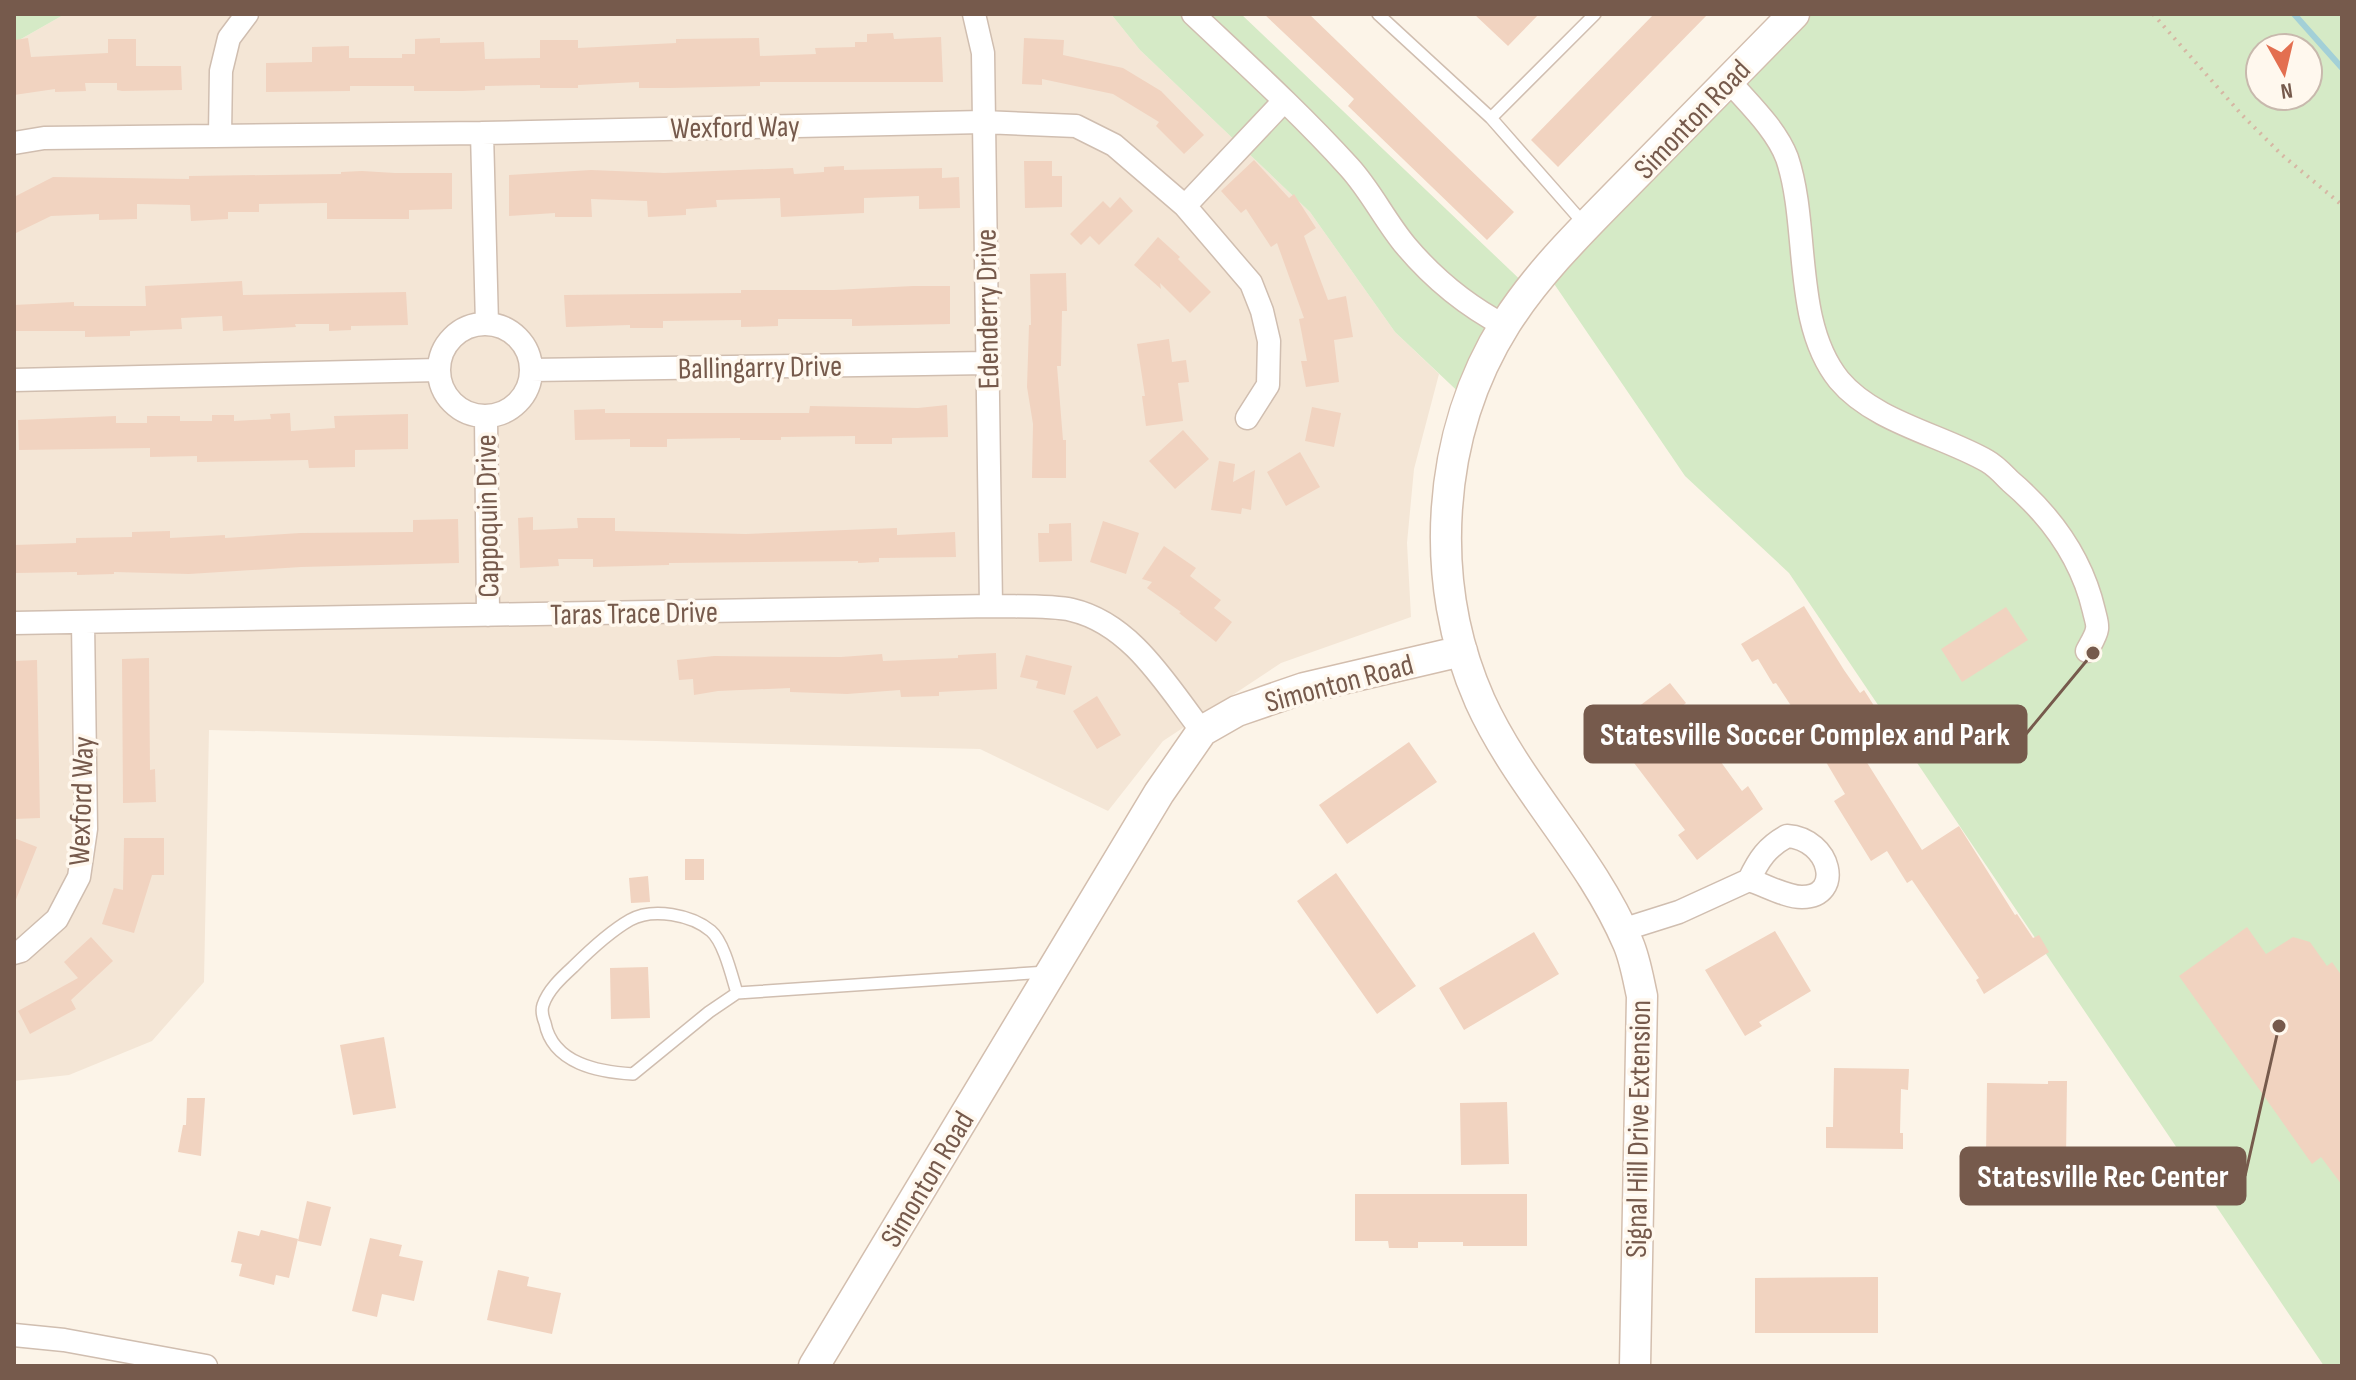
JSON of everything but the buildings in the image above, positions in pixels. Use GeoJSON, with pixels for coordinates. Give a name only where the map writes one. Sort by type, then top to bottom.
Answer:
{"type":"FeatureCollection","features":[{"type":"Feature","properties":{"kind":"street"},"geometry":{"type":"LineString","coordinates":[[220,135],[221,71],[229,38],[247,14]]}},
{"type":"Feature","properties":{"kind":"street","name":"Edenderry Drive"},"geometry":{"type":"LineString","coordinates":[[974,14],[983,53],[991,606]]}},
{"type":"Feature","properties":{"kind":"street"},"geometry":{"type":"LineString","coordinates":[[1193,14],[1351,168],[1406,245],[1444,285],[1481,313],[1505,326]]}},
{"type":"Feature","properties":{"kind":"street","name":"Simonton Road"},"geometry":{"type":"LineString","coordinates":[[814,1366],[1159,793],[1202,731],[1237,711],[1304,688],[1462,651],[1445,553],[1450,476],[1468,401],[1505,326],[1544,269],[1794,14]]}},
{"type":"Feature","properties":{"kind":"street"},"geometry":{"type":"LineString","coordinates":[[1729,81],[1767,124],[1785,154],[1795,187],[1814,326],[1824,356],[1839,380],[1863,402],[1989,462],[2029,497],[2062,537],[2088,586],[2097,628],[2087,651]]}},
{"type":"Feature","properties":{"kind":"street"},"geometry":{"type":"LineString","coordinates":[[1185,206],[1284,101]]}},
{"type":"Feature","properties":{"kind":"street","name":"Wexford Way"},"geometry":{"type":"LineString","coordinates":[[14,143],[44,138],[482,133],[983,122],[1076,126],[1114,145],[1185,206],[1251,283],[1269,341],[1268,385],[1247,418]]}},
{"type":"Feature","properties":{"kind":"street"},"geometry":{"type":"LineString","coordinates":[[482,133],[487,324]]}},
{"type":"Feature","properties":{"kind":"street"},"geometry":{"type":"LineString","coordinates":[[487,324],[500,326],[515,335],[526,349],[531,370],[528,388],[516,404],[505,412],[486,417],[454,405],[442,390],[438,370],[443,349],[458,332],[474,325],[487,324]]}},
{"type":"Feature","properties":{"kind":"street","name":"Ballingarry Drive"},"geometry":{"type":"LineString","coordinates":[[531,370],[988,363]]}},
{"type":"Feature","properties":{"kind":"street"},"geometry":{"type":"LineString","coordinates":[[14,380],[438,370]]}},
{"type":"Feature","properties":{"kind":"street","name":"Cappoquin Drive"},"geometry":{"type":"LineString","coordinates":[[486,417],[488,615]]}},
{"type":"Feature","properties":{"kind":"street","name":"Taras Trace Drive"},"geometry":{"type":"LineString","coordinates":[[14,623],[991,606],[1072,610],[1115,629],[1145,656],[1202,731]]}},
{"type":"Feature","properties":{"kind":"street","name":"Wexford Way"},"geometry":{"type":"LineString","coordinates":[[14,953],[21,951],[57,919],[79,877],[86,829],[83,622]]}},
{"type":"Feature","properties":{"kind":"street","name":"Signal Hill Drive Extension"},"geometry":{"type":"LineString","coordinates":[[1462,651],[1481,702],[1511,755],[1606,899],[1629,945],[1642,996],[1635,1366]]}},
{"type":"Feature","properties":{"kind":"street"},"geometry":{"type":"LineString","coordinates":[[1622,930],[1679,912],[1749,880]]}},
{"type":"Feature","properties":{"kind":"street"},"geometry":{"type":"LineString","coordinates":[[14,1335],[64,1340],[206,1366]]}},
{"type":"Feature","properties":{"kind":"lane"},"geometry":{"type":"LineString","coordinates":[[1378,14],[1491,118],[1586,226]]}},
{"type":"Feature","properties":{"kind":"lane"},"geometry":{"type":"LineString","coordinates":[[1491,118],[1595,14]]}},
{"type":"Feature","properties":{"kind":"lane"},"geometry":{"type":"LineString","coordinates":[[737,993],[727,959],[714,933],[688,917],[656,915],[632,918],[599,942],[553,986],[542,1007],[546,1029],[555,1046],[573,1061],[605,1073],[633,1074],[737,993],[1052,972]]}},
{"type":"Feature","properties":{"kind":"path"},"geometry":{"type":"LineString","coordinates":[[2153,14],[2272,145],[2342,205]]}},
{"type":"Feature","properties":{"kind":"shaded area"},"geometry":{"type":"Polygon","coordinates":[[[65,14],[1111,14],[1140,50],[1310,212],[1395,332],[1439,374],[1414,469],[1407,543],[1411,617],[1281,663],[1163,741],[1108,811],[980,749],[209,730],[204,982],[152,1041],[69,1075],[14,1081],[14,43],[65,14]]]}},
{"type":"Feature","properties":{"kind":"green space"},"geometry":{"type":"Polygon","coordinates":[[[14,14],[65,14],[14,43],[14,14]]]}},
{"type":"Feature","properties":{"kind":"green space"},"geometry":{"type":"Polygon","coordinates":[[[1111,14],[1241,14],[1530,289],[1468,401],[1395,332],[1310,212],[1140,50],[1111,14]]]}},
{"type":"Feature","properties":{"kind":"green space"},"geometry":{"type":"Polygon","coordinates":[[[1783,14],[2342,14],[2342,1366],[2324,1366],[1789,573],[1685,476],[1544,269],[1783,14]]]}},
{"type":"Feature","properties":{"kind":"waterway"},"geometry":{"type":"LineString","coordinates":[[2294,14],[2342,68]]}},
{"type":"Feature","properties":{"kind":"place","name":"Statesville Soccer Complex and Park"},"geometry":{"type":"Point","coordinates":[2093,653]}},
{"type":"Feature","properties":{"kind":"place","name":"Statesville Rec Center"},"geometry":{"type":"Point","coordinates":[2279,1026]}}]}
